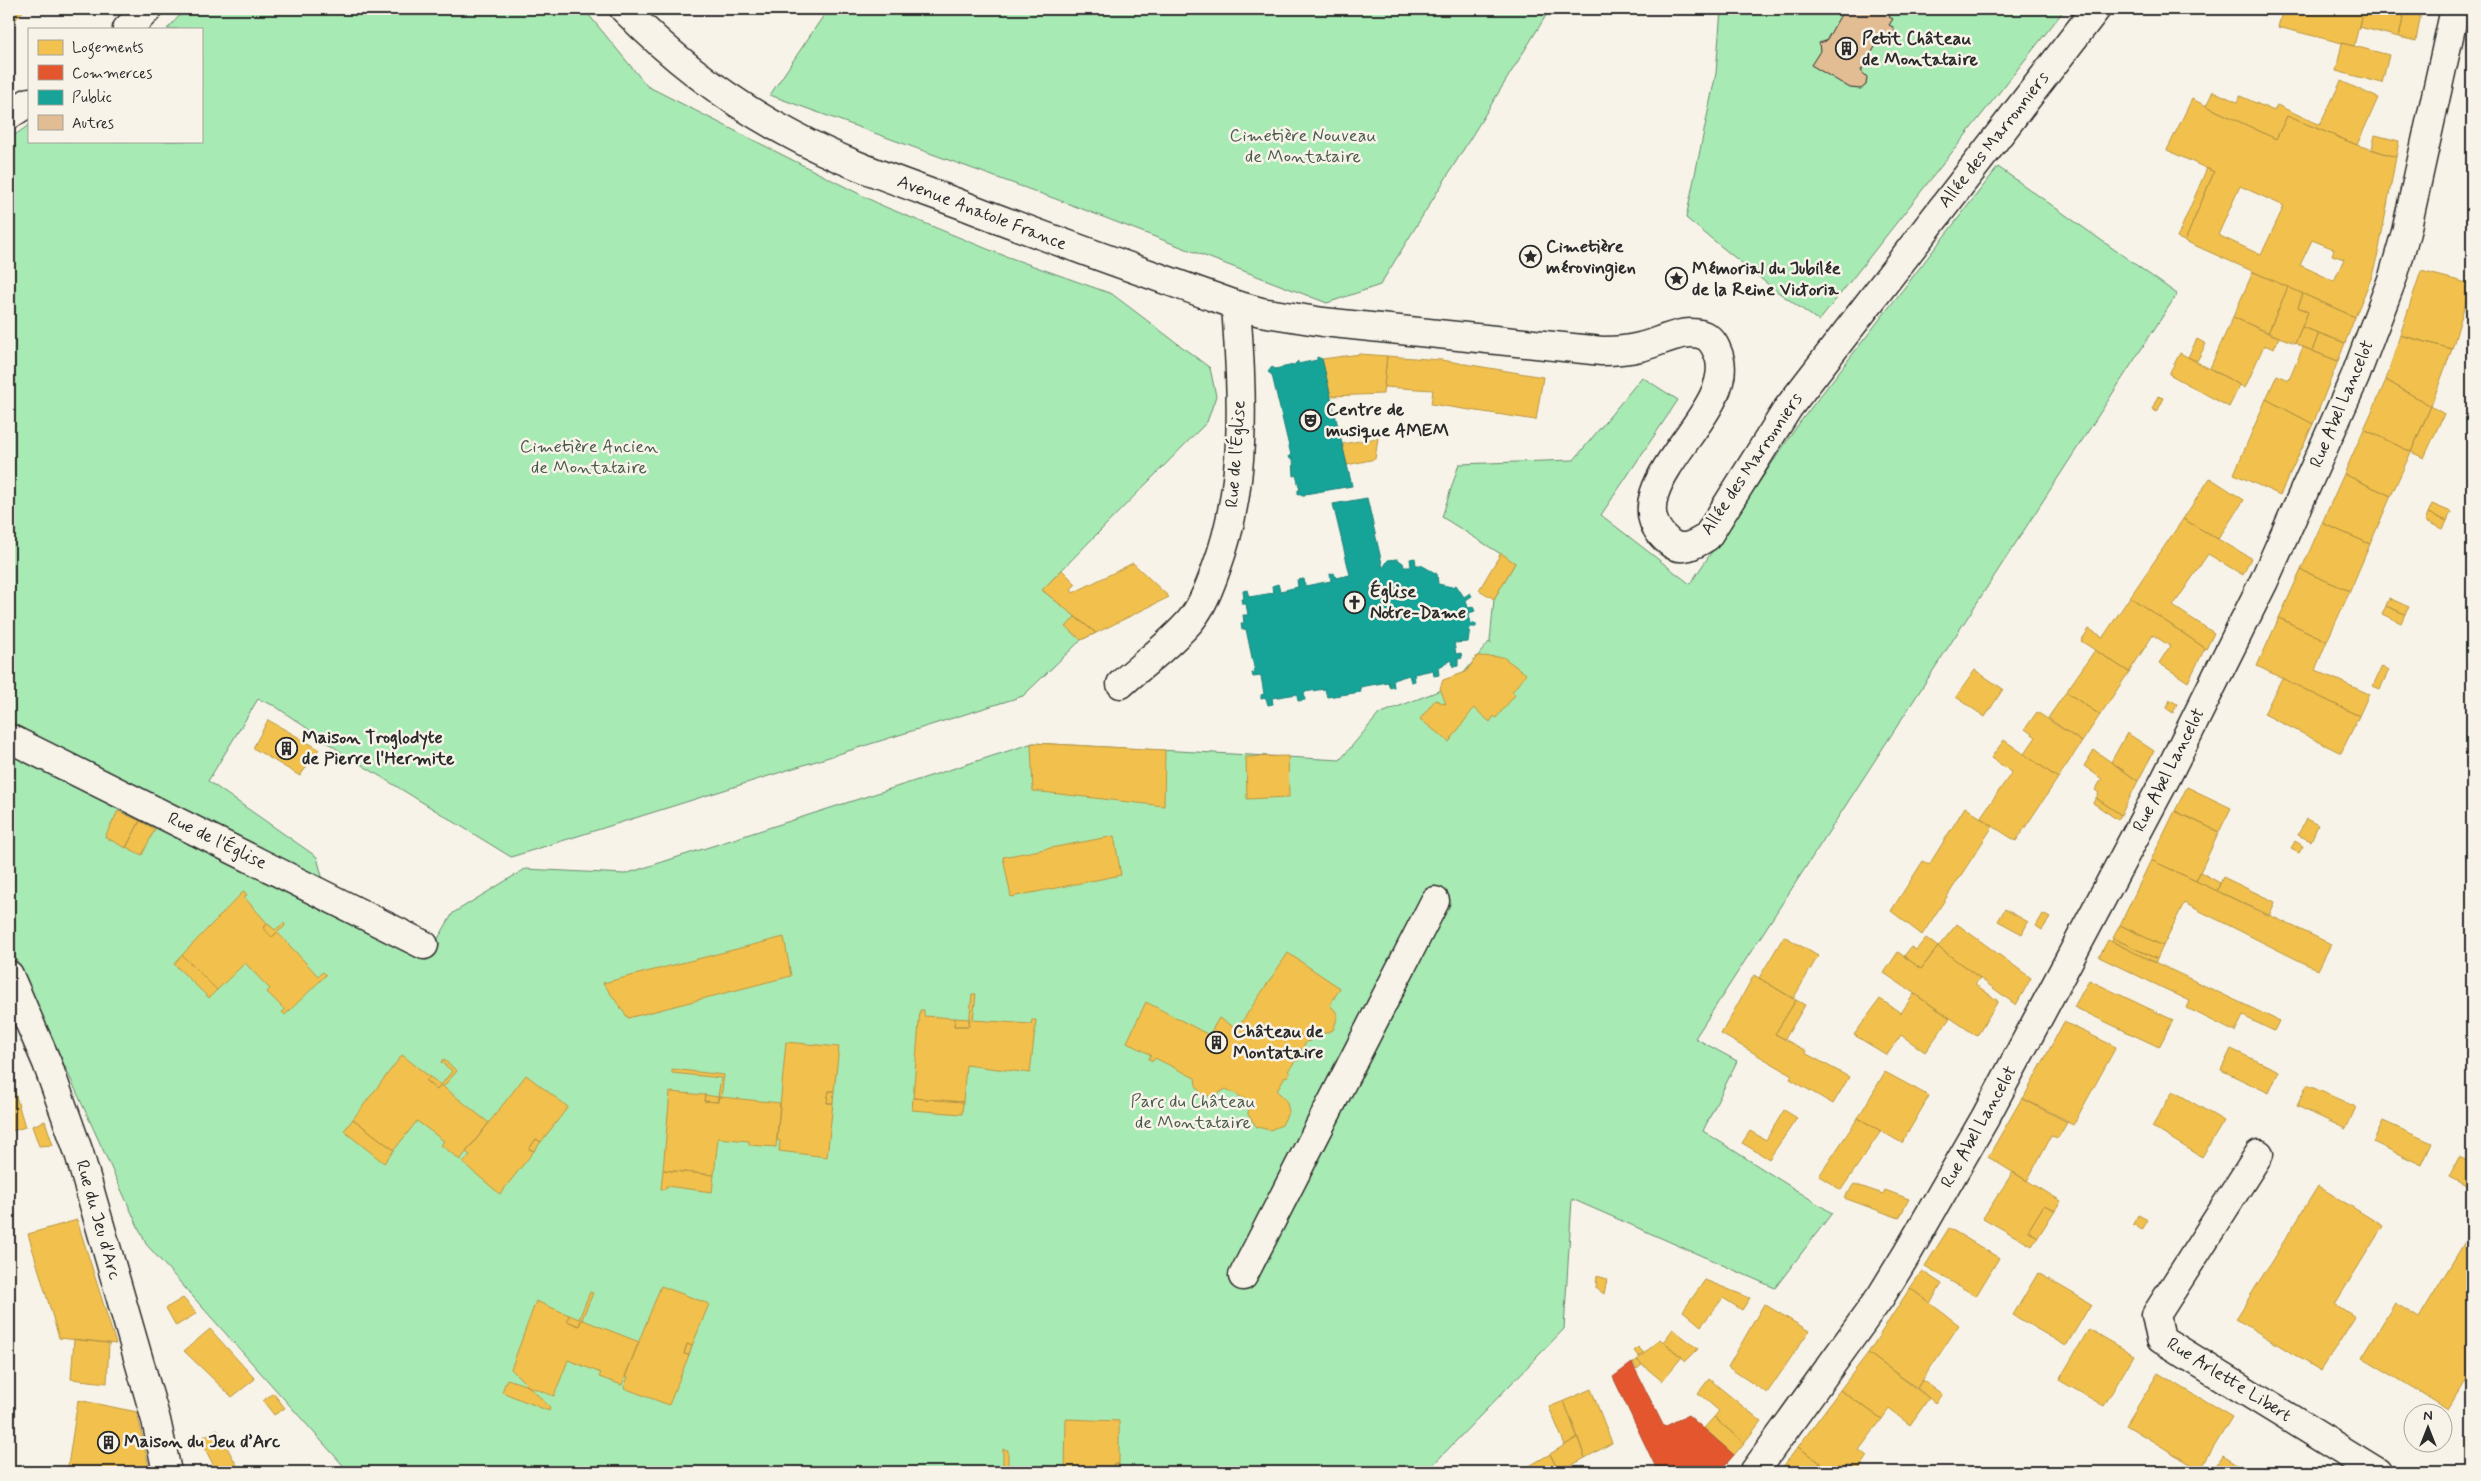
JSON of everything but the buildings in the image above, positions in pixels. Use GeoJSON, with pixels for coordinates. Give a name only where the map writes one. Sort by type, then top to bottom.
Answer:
{"type":"FeatureCollection","features":[{"type":"Feature","properties":{"kind":"street"},"geometry":{"type":"LineString","coordinates":[[128,28],[148,9]]}},
{"type":"Feature","properties":{"kind":"street","name":"Avenue Anatole France"},"geometry":{"type":"LineString","coordinates":[[624,9],[655,41],[732,100],[800,139],[854,164],[1053,240],[1236,305],[1289,317],[1380,329]]}},
{"type":"Feature","properties":{"kind":"street","name":"Allée des Marronniers"},"geometry":{"type":"LineString","coordinates":[[1380,329],[1602,351],[1641,347],[1676,335],[1692,333],[1705,336],[1715,345],[1721,362],[1719,378],[1705,410],[1661,478],[1654,496],[1652,514],[1658,530],[1672,545],[1681,547],[1694,545],[1708,537],[1788,408],[2096,9]]}},
{"type":"Feature","properties":{"kind":"street","name":"Rue Abel Lancelot"},"geometry":{"type":"LineString","coordinates":[[1754,1472],[1881,1296],[1985,1118],[2166,778],[2264,581],[2355,377],[2393,277],[2459,21]]}},
{"type":"Feature","properties":{"kind":"street"},"geometry":{"type":"LineString","coordinates":[[9,115],[28,103]]}},
{"type":"Feature","properties":{"kind":"street","name":"Rue de l'Église"},"geometry":{"type":"LineString","coordinates":[[1121,684],[1192,619],[1209,589],[1224,549],[1232,516],[1240,441],[1240,367],[1236,305]]}},
{"type":"Feature","properties":{"kind":"street","name":"Rue de l'Église"},"geometry":{"type":"LineString","coordinates":[[9,738],[424,945]]}},
{"type":"Feature","properties":{"kind":"street"},"geometry":{"type":"LineString","coordinates":[[1243,1276],[1435,902]]}},
{"type":"Feature","properties":{"kind":"street","name":"Rue du Jeu d'Arc"},"geometry":{"type":"LineString","coordinates":[[9,975],[47,1062],[79,1153],[156,1420],[167,1472]]}},
{"type":"Feature","properties":{"kind":"street","name":"Rue Arlette Libert"},"geometry":{"type":"LineString","coordinates":[[2259,1154],[2156,1315],[2161,1339],[2377,1472]]}},
{"type":"Feature","properties":{"kind":"green space"},"geometry":{"type":"Polygon","coordinates":[[[186,9],[584,9],[647,86],[883,206],[997,253],[1112,294],[1210,368],[1216,396],[1207,422],[1042,590],[1096,633],[1081,640],[1023,696],[511,857],[344,754],[275,706],[258,699],[208,781],[317,857],[330,907],[426,959],[453,913],[525,869],[625,874],[1033,743],[1340,760],[1379,714],[1454,685],[1489,642],[1492,644],[1490,641],[1494,599],[1515,563],[1442,517],[1459,464],[1574,460],[1642,377],[1678,400],[1601,515],[1690,584],[1800,422],[1998,167],[2177,294],[1695,1038],[1737,1061],[1703,1131],[1832,1213],[1775,1288],[1572,1199],[1564,1329],[1426,1472],[349,1472],[146,1244],[9,944],[9,139],[28,126],[28,142],[202,142],[202,28],[168,28],[186,9]]]}},
{"type":"Feature","properties":{"kind":"green space","name":"Cimetière Nouveau de Montataire"},"geometry":{"type":"Polygon","coordinates":[[[828,9],[1550,9],[1380,285],[1327,303],[1064,202],[770,95],[828,9]]]}},
{"type":"Feature","properties":{"kind":"green space"},"geometry":{"type":"Polygon","coordinates":[[[1721,9],[2065,9],[1819,321],[1775,290],[1686,218],[1716,73],[1721,9]]]}},
{"type":"Feature","properties":{"kind":"place","name":"Petit Château de Montataire"},"geometry":{"type":"Point","coordinates":[1846,49]}},
{"type":"Feature","properties":{"kind":"place","name":"Cimetière mérovingien"},"geometry":{"type":"Point","coordinates":[1530,257]}},
{"type":"Feature","properties":{"kind":"place","name":"Mémorial du Jubilée de la Reine Victoria"},"geometry":{"type":"Point","coordinates":[1676,279]}},
{"type":"Feature","properties":{"kind":"place","name":"Centre de musique AMEM"},"geometry":{"type":"Point","coordinates":[1310,420]}},
{"type":"Feature","properties":{"kind":"place","name":"Église Notre-Dame"},"geometry":{"type":"Point","coordinates":[1354,602]}},
{"type":"Feature","properties":{"kind":"place","name":"Maison Troglodyte de Pierre l'Hermite"},"geometry":{"type":"Point","coordinates":[286,748]}},
{"type":"Feature","properties":{"kind":"place","name":"Château de Montataire"},"geometry":{"type":"Point","coordinates":[1217,1042]}},
{"type":"Feature","properties":{"kind":"place","name":"Maison du Jeu d’Arc"},"geometry":{"type":"Point","coordinates":[108,1442]}},
{"type":"Feature","properties":{"kind":"park label","name":"Cimetière Ancien de Montataire"},"geometry":{"type":"Point","coordinates":[589,457]}},
{"type":"Feature","properties":{"kind":"park label","name":"Parc du Château de Montataire"},"geometry":{"type":"Point","coordinates":[1193,1112]}}]}
